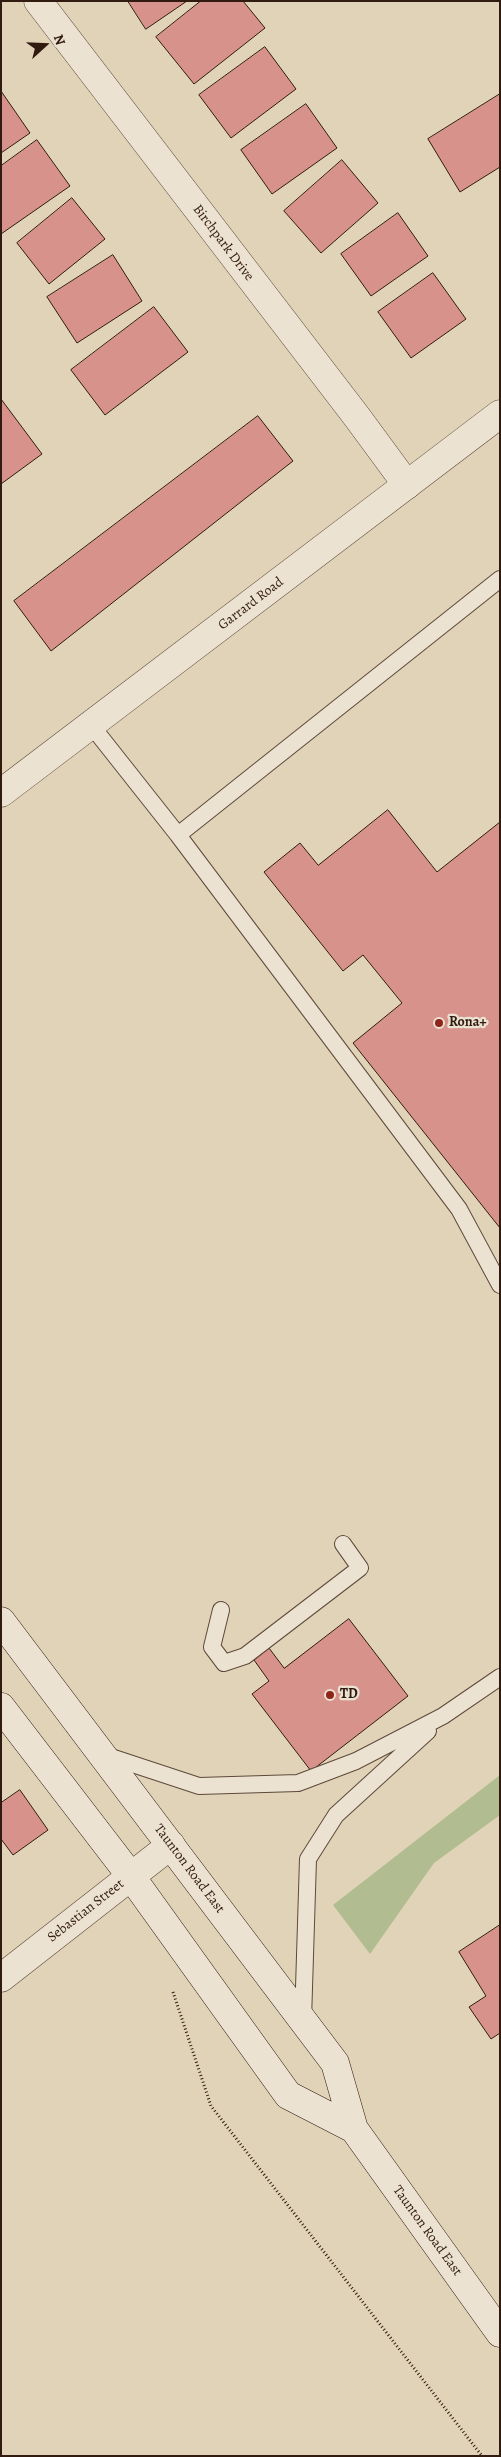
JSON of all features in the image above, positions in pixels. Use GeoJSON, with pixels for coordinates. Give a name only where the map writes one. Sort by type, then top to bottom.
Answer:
{"type":"FeatureCollection","features":[{"type":"Feature","properties":{"kind":"street","name":"Birchpark Drive"},"geometry":{"type":"LineString","coordinates":[[38,1],[407,485]]}},
{"type":"Feature","properties":{"kind":"street","name":"Garrard Road"},"geometry":{"type":"LineString","coordinates":[[4,785],[91,725],[500,414]]}},
{"type":"Feature","properties":{"kind":"street","name":"Taunton Road East"},"geometry":{"type":"LineString","coordinates":[[1,1621],[335,2063],[354,2130],[500,2333]]}},
{"type":"Feature","properties":{"kind":"street","name":"Taunton Road East"},"geometry":{"type":"LineString","coordinates":[[1,1707],[130,1875],[288,2095],[354,2130]]}},
{"type":"Feature","properties":{"kind":"street","name":"Sebastian Street"},"geometry":{"type":"LineString","coordinates":[[1,1978],[130,1875],[172,1845]]}},
{"type":"Feature","properties":{"kind":"lane"},"geometry":{"type":"LineString","coordinates":[[178,835],[500,579]]}},
{"type":"Feature","properties":{"kind":"lane"},"geometry":{"type":"LineString","coordinates":[[91,725],[178,835],[459,1209],[500,1285]]}},
{"type":"Feature","properties":{"kind":"lane"},"geometry":{"type":"LineString","coordinates":[[222,1610],[212,1647],[224,1664],[245,1656],[360,1568],[342,1544]]}},
{"type":"Feature","properties":{"kind":"lane"},"geometry":{"type":"LineString","coordinates":[[100,1754],[199,1786],[298,1783],[356,1761],[443,1716],[500,1677]]}},
{"type":"Feature","properties":{"kind":"lane"},"geometry":{"type":"LineString","coordinates":[[303,2020],[308,1859],[336,1815],[443,1716]]}},
{"type":"Feature","properties":{"kind":"path"},"geometry":{"type":"LineString","coordinates":[[172,1990],[211,2106],[482,2456]]}},
{"type":"Feature","properties":{"kind":"green space"},"geometry":{"type":"Polygon","coordinates":[[[500,1775],[500,1815],[434,1863],[370,1954],[333,1905],[500,1775]]]}},
{"type":"Feature","properties":{"kind":"building"},"geometry":{"type":"Polygon","coordinates":[[[128,1],[187,1],[146,29],[128,1]]]}},
{"type":"Feature","properties":{"kind":"building"},"geometry":{"type":"Polygon","coordinates":[[[201,1],[243,1],[265,28],[194,84],[156,37],[201,1]]]}},
{"type":"Feature","properties":{"kind":"building"},"geometry":{"type":"Polygon","coordinates":[[[265,47],[296,89],[231,138],[199,95],[265,47]]]}},
{"type":"Feature","properties":{"kind":"building"},"geometry":{"type":"Polygon","coordinates":[[[1,91],[30,133],[1,153],[1,91]]]}},
{"type":"Feature","properties":{"kind":"building"},"geometry":{"type":"Polygon","coordinates":[[[500,94],[500,167],[460,192],[428,139],[500,94]]]}},
{"type":"Feature","properties":{"kind":"building"},"geometry":{"type":"Polygon","coordinates":[[[306,104],[337,148],[272,194],[241,150],[306,104]]]}},
{"type":"Feature","properties":{"kind":"building"},"geometry":{"type":"Polygon","coordinates":[[[37,140],[70,186],[1,234],[1,166],[37,140]]]}},
{"type":"Feature","properties":{"kind":"building"},"geometry":{"type":"Polygon","coordinates":[[[342,160],[378,203],[321,253],[284,211],[342,160]]]}},
{"type":"Feature","properties":{"kind":"building"},"geometry":{"type":"Polygon","coordinates":[[[72,198],[105,239],[49,284],[17,243],[72,198]]]}},
{"type":"Feature","properties":{"kind":"building"},"geometry":{"type":"Polygon","coordinates":[[[398,213],[428,256],[371,296],[341,254],[398,213]]]}},
{"type":"Feature","properties":{"kind":"building"},"geometry":{"type":"Polygon","coordinates":[[[113,255],[142,301],[77,343],[47,297],[113,255]]]}},
{"type":"Feature","properties":{"kind":"building"},"geometry":{"type":"Polygon","coordinates":[[[433,273],[466,319],[411,358],[378,312],[433,273]]]}},
{"type":"Feature","properties":{"kind":"building"},"geometry":{"type":"Polygon","coordinates":[[[154,307],[188,352],[105,415],[71,370],[154,307]]]}},
{"type":"Feature","properties":{"kind":"building"},"geometry":{"type":"Polygon","coordinates":[[[1,399],[42,454],[1,484],[1,399]]]}},
{"type":"Feature","properties":{"kind":"building"},"geometry":{"type":"Polygon","coordinates":[[[258,416],[293,461],[51,651],[14,601],[258,416]]]}},
{"type":"Feature","properties":{"kind":"building","name":"Rona+"},"geometry":{"type":"Polygon","coordinates":[[[388,810],[437,872],[500,822],[500,1228],[353,1043],[402,1003],[363,955],[343,971],[264,872],[300,843],[318,865],[388,810]]]}},
{"type":"Feature","properties":{"kind":"building","name":"TD"},"geometry":{"type":"Polygon","coordinates":[[[349,1619],[408,1696],[311,1771],[252,1694],[269,1681],[254,1660],[269,1648],[284,1668],[349,1619]]]}},
{"type":"Feature","properties":{"kind":"building"},"geometry":{"type":"Polygon","coordinates":[[[20,1790],[48,1830],[13,1855],[1,1839],[1,1803],[20,1790]]]}},
{"type":"Feature","properties":{"kind":"building"},"geometry":{"type":"Polygon","coordinates":[[[500,1925],[500,2033],[491,2039],[469,2007],[486,1996],[459,1952],[500,1925]]]}},
{"type":"Feature","properties":{"kind":"place","name":"Rona+"},"geometry":{"type":"Point","coordinates":[439,1023]}},
{"type":"Feature","properties":{"kind":"place","name":"TD"},"geometry":{"type":"Point","coordinates":[330,1695]}}]}
